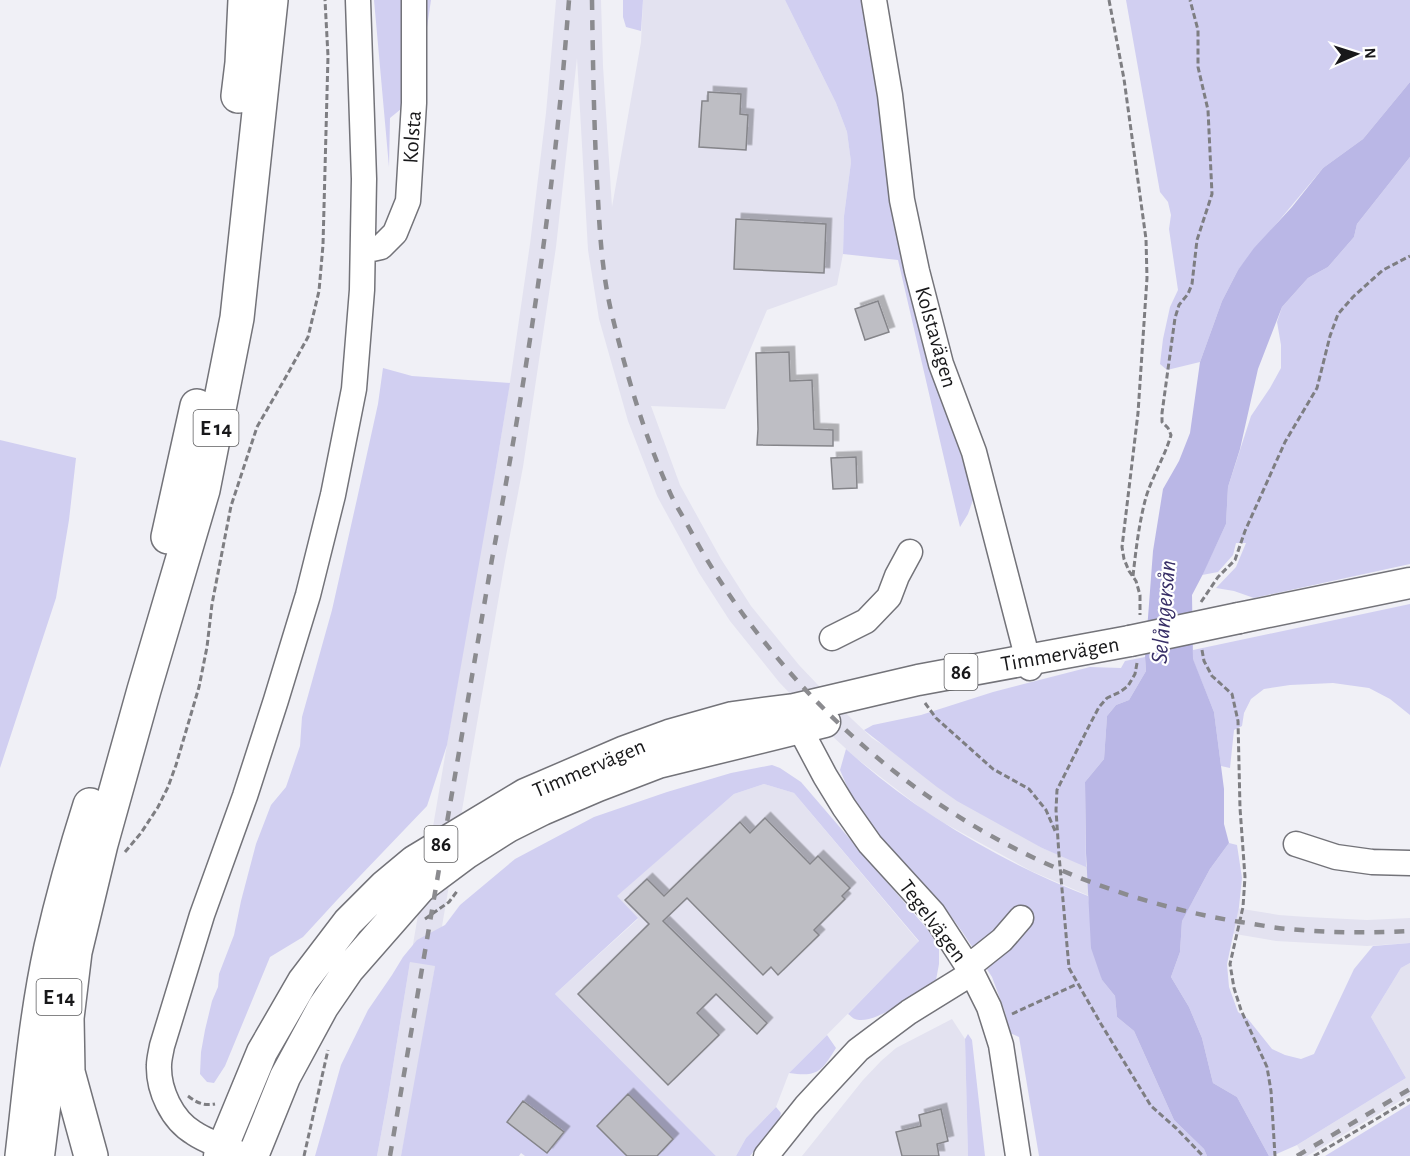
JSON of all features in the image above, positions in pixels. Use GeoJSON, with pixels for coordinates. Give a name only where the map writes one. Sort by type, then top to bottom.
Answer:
{"type":"FeatureCollection","features":[{"type":"Feature","properties":{"kind":"highway","name":"E 14"},"geometry":{"type":"LineString","coordinates":[[22,1156],[32,1064],[51,948],[78,841],[127,688],[174,517],[213,330],[242,63],[244,0]]}},
{"type":"Feature","properties":{"kind":"highway","name":"E 14"},"geometry":{"type":"LineString","coordinates":[[91,1156],[68,1072],[67,1018],[75,952],[112,849],[144,690],[203,490],[237,318],[271,0]]}},
{"type":"Feature","properties":{"kind":"main road","name":"Timmervägen"},"geometry":{"type":"LineString","coordinates":[[229,1153],[262,1052],[303,981],[348,922],[384,886],[414,861],[525,794],[625,751],[669,735],[733,717],[797,718],[921,698],[1029,664],[1136,639],[1410,583]]}},
{"type":"Feature","properties":{"kind":"main road","name":"Timmervägen"},"geometry":{"type":"LineString","coordinates":[[253,1156],[285,1077],[323,1007],[349,969],[420,888],[466,853],[508,827],[561,802],[658,763],[740,744],[797,718],[918,680],[1029,664]]}},
{"type":"Feature","properties":{"kind":"main road","name":"E 14"},"geometry":{"type":"LineString","coordinates":[[39,1156],[61,979],[91,859],[112,849]]}},
{"type":"Feature","properties":{"kind":"street"},"geometry":{"type":"LineString","coordinates":[[229,1153],[191,1131],[171,1109],[160,1082],[159,1065],[162,1046],[202,915],[245,796],[316,562],[333,495],[354,389],[362,290],[364,179],[358,0]]}},
{"type":"Feature","properties":{"kind":"street","name":"Kolsta"},"geometry":{"type":"LineString","coordinates":[[363,251],[381,247],[395,233],[408,201],[414,103],[414,0]]}},
{"type":"Feature","properties":{"kind":"street","name":"Kolstavägen"},"geometry":{"type":"LineString","coordinates":[[874,0],[890,95],[902,200],[917,271],[941,363],[974,452],[1029,664]]}},
{"type":"Feature","properties":{"kind":"street"},"geometry":{"type":"LineString","coordinates":[[832,638],[866,621],[889,597],[910,552]]}},
{"type":"Feature","properties":{"kind":"street","name":"Tegelvägen"},"geometry":{"type":"LineString","coordinates":[[797,718],[825,776],[864,835],[933,913],[970,970],[989,1006],[1001,1045],[1018,1156]]}},
{"type":"Feature","properties":{"kind":"street"},"geometry":{"type":"LineString","coordinates":[[1296,844],[1336,857],[1372,862],[1410,863]]}},
{"type":"Feature","properties":{"kind":"street"},"geometry":{"type":"LineString","coordinates":[[766,1156],[806,1106],[858,1050],[970,970],[1002,940],[1021,918]]}},
{"type":"Feature","properties":{"kind":"path"},"geometry":{"type":"LineString","coordinates":[[112,849],[141,833],[168,787],[199,687],[231,506],[257,427],[308,337],[319,291],[324,245],[328,56],[325,0]]}},
{"type":"Feature","properties":{"kind":"path"},"geometry":{"type":"LineString","coordinates":[[1109,0],[1124,79],[1146,239],[1147,278],[1138,413],[1122,547],[1124,559],[1136,581],[1140,595],[1135,674],[1128,686],[1107,698],[1099,707],[1057,790],[1058,838],[1069,968],[1151,1106],[1203,1156]]}},
{"type":"Feature","properties":{"kind":"path"},"geometry":{"type":"LineString","coordinates":[[1133,577],[1137,537],[1147,495],[1171,435],[1162,422],[1162,413],[1175,318],[1179,305],[1188,294],[1192,284],[1197,240],[1212,194],[1208,110],[1198,66],[1198,30],[1190,0]]}},
{"type":"Feature","properties":{"kind":"path"},"geometry":{"type":"LineString","coordinates":[[1201,602],[1218,577],[1234,560],[1285,442],[1317,388],[1338,314],[1383,270],[1410,256]]}},
{"type":"Feature","properties":{"kind":"path"},"geometry":{"type":"LineString","coordinates":[[1202,646],[1204,661],[1212,676],[1232,694],[1238,722],[1240,808],[1245,877],[1243,907],[1230,964],[1240,1010],[1268,1067],[1275,1156]]}},
{"type":"Feature","properties":{"kind":"path"},"geometry":{"type":"LineString","coordinates":[[921,698],[936,718],[993,769],[1029,789],[1046,810],[1058,838]]}},
{"type":"Feature","properties":{"kind":"path"},"geometry":{"type":"LineString","coordinates":[[449,902],[460,887]]}},
{"type":"Feature","properties":{"kind":"path"},"geometry":{"type":"LineString","coordinates":[[994,1022],[1077,984]]}},
{"type":"Feature","properties":{"kind":"path"},"geometry":{"type":"LineString","coordinates":[[304,1156],[330,1043]]}},
{"type":"Feature","properties":{"kind":"path"},"geometry":{"type":"LineString","coordinates":[[1314,1156],[1410,1100]]}},
{"type":"Feature","properties":{"kind":"shaded area"},"geometry":{"type":"Polygon","coordinates":[[[374,0],[431,0],[417,96],[390,118],[389,167],[374,0]]]}},
{"type":"Feature","properties":{"kind":"shaded area"},"geometry":{"type":"Polygon","coordinates":[[[556,0],[601,0],[612,207],[641,42],[643,0],[785,0],[836,103],[847,132],[851,162],[844,216],[843,254],[837,285],[767,310],[725,409],[651,406],[680,485],[721,559],[751,606],[799,665],[872,738],[1042,848],[1110,876],[1205,903],[1279,915],[1367,920],[1410,918],[1410,943],[1367,946],[1276,941],[1200,928],[1101,901],[1031,871],[922,809],[856,758],[779,682],[730,621],[699,573],[657,496],[628,421],[599,319],[588,250],[577,58],[556,247],[523,467],[412,1100],[401,1156],[377,1156],[511,375],[546,113],[556,0]]]}},
{"type":"Feature","properties":{"kind":"shaded area"},"geometry":{"type":"Polygon","coordinates":[[[623,0],[643,0],[641,31],[626,27],[623,17],[623,0]]]}},
{"type":"Feature","properties":{"kind":"shaded area"},"geometry":{"type":"Polygon","coordinates":[[[785,0],[866,0],[936,376],[974,497],[960,527],[898,260],[843,254],[844,216],[851,162],[847,132],[836,103],[785,0]]]}},
{"type":"Feature","properties":{"kind":"shaded area"},"geometry":{"type":"Polygon","coordinates":[[[1126,0],[1410,0],[1410,82],[1363,139],[1323,168],[1238,270],[1222,301],[1200,362],[1167,370],[1160,364],[1163,339],[1170,307],[1178,290],[1169,229],[1171,215],[1168,202],[1160,192],[1126,0]]]}},
{"type":"Feature","properties":{"kind":"shaded area"},"geometry":{"type":"Polygon","coordinates":[[[1410,157],[1410,564],[1254,598],[1216,588],[1236,567],[1246,543],[1236,543],[1233,555],[1218,572],[1202,575],[1226,524],[1228,487],[1251,416],[1281,368],[1281,345],[1277,322],[1282,307],[1308,278],[1328,267],[1354,237],[1357,224],[1410,157]]]}},
{"type":"Feature","properties":{"kind":"shaded area"},"geometry":{"type":"Polygon","coordinates":[[[383,368],[412,376],[510,383],[447,745],[427,806],[303,937],[270,957],[225,1066],[214,1083],[207,1082],[200,1074],[201,1052],[212,1001],[218,987],[219,974],[234,935],[256,844],[271,805],[286,787],[300,746],[302,717],[332,610],[378,404],[383,368]]]}},
{"type":"Feature","properties":{"kind":"shaded area"},"geometry":{"type":"Polygon","coordinates":[[[0,440],[76,458],[69,520],[56,598],[0,768],[0,440]]]}},
{"type":"Feature","properties":{"kind":"shaded area"},"geometry":{"type":"Polygon","coordinates":[[[1410,604],[1410,715],[1390,699],[1369,688],[1333,683],[1264,689],[1251,699],[1244,713],[1242,726],[1234,730],[1230,768],[1221,766],[1214,712],[1193,660],[1193,650],[1410,604]]]}},
{"type":"Feature","properties":{"kind":"shaded area"},"geometry":{"type":"Polygon","coordinates":[[[1145,657],[1146,671],[1129,700],[1116,705],[1107,716],[1104,759],[1085,782],[1086,867],[1042,848],[957,801],[864,730],[873,725],[921,715],[993,692],[1090,667],[1121,668],[1125,661],[1145,657]]]}},
{"type":"Feature","properties":{"kind":"shaded area"},"geometry":{"type":"Polygon","coordinates":[[[846,749],[872,772],[930,814],[961,833],[1024,868],[1088,896],[1102,980],[1115,996],[1117,1017],[1134,1031],[1174,1120],[1204,1149],[1207,1156],[1039,1156],[1019,1037],[1010,1033],[992,977],[943,905],[882,840],[855,805],[840,770],[846,749]]]}},
{"type":"Feature","properties":{"kind":"shaded area"},"geometry":{"type":"Polygon","coordinates":[[[772,765],[801,782],[928,930],[939,948],[936,980],[897,1006],[873,1018],[855,1019],[848,1014],[919,941],[794,793],[764,784],[734,794],[617,896],[638,918],[555,994],[716,1156],[525,1156],[521,1153],[519,1156],[401,1156],[435,966],[410,962],[377,1156],[315,1156],[341,1065],[368,1010],[417,940],[445,925],[460,905],[515,859],[594,817],[731,773],[772,765]]]}},
{"type":"Feature","properties":{"kind":"shaded area"},"geometry":{"type":"Polygon","coordinates":[[[764,784],[794,793],[919,942],[789,1073],[776,1107],[746,1138],[736,1156],[716,1156],[555,994],[638,919],[616,896],[734,794],[764,784]]]}},
{"type":"Feature","properties":{"kind":"shaded area"},"geometry":{"type":"Polygon","coordinates":[[[1229,843],[1237,845],[1242,878],[1239,907],[1227,964],[1229,987],[1238,1012],[1248,1019],[1272,1049],[1301,1059],[1314,1054],[1354,969],[1373,946],[1410,943],[1410,963],[1401,968],[1371,1017],[1406,1078],[1297,1145],[1272,1156],[1269,1156],[1237,1097],[1213,1083],[1202,1038],[1189,1007],[1171,977],[1180,952],[1182,921],[1210,869],[1229,843]]]}},
{"type":"Feature","properties":{"kind":"shaded area"},"geometry":{"type":"Polygon","coordinates":[[[1410,963],[1410,1095],[1307,1156],[1303,1156],[1297,1145],[1406,1078],[1371,1017],[1401,968],[1410,963]]]}},
{"type":"Feature","properties":{"kind":"shaded area"},"geometry":{"type":"Polygon","coordinates":[[[952,1019],[965,1039],[968,1156],[802,1156],[881,1061],[896,1048],[952,1019]]]}},
{"type":"Feature","properties":{"kind":"shaded area"},"geometry":{"type":"Polygon","coordinates":[[[968,1034],[972,1040],[985,1156],[968,1156],[965,1039],[968,1034]]]}},
{"type":"Feature","properties":{"kind":"shaded area"},"geometry":{"type":"Polygon","coordinates":[[[827,1035],[836,1048],[822,1068],[813,1073],[789,1073],[827,1035]]]}},
{"type":"Feature","properties":{"kind":"shaded area"},"geometry":{"type":"Polygon","coordinates":[[[1410,1104],[1410,1156],[1325,1156],[1410,1104]]]}},
{"type":"Feature","properties":{"kind":"shaded area"},"geometry":{"type":"Polygon","coordinates":[[[776,1107],[781,1113],[779,1120],[750,1156],[736,1156],[746,1138],[776,1107]]]}},
{"type":"Feature","properties":{"kind":"water","name":"Selångersån"},"geometry":{"type":"Polygon","coordinates":[[[1410,82],[1410,157],[1357,224],[1354,237],[1328,267],[1308,278],[1282,307],[1258,369],[1240,449],[1228,487],[1226,524],[1192,595],[1193,659],[1214,712],[1224,789],[1224,824],[1229,843],[1210,869],[1182,921],[1180,952],[1171,977],[1189,1007],[1202,1038],[1213,1083],[1237,1097],[1269,1156],[1207,1156],[1204,1149],[1174,1120],[1134,1031],[1117,1017],[1115,996],[1102,980],[1091,948],[1085,782],[1104,759],[1107,716],[1116,705],[1129,700],[1146,671],[1145,657],[1153,551],[1163,489],[1179,461],[1190,433],[1200,362],[1222,301],[1238,270],[1254,248],[1292,207],[1323,168],[1363,139],[1410,82]]]}},
{"type":"Feature","properties":{"kind":"building"},"geometry":{"type":"Polygon","coordinates":[[[708,92],[741,94],[740,114],[748,115],[746,150],[699,147],[702,101],[708,101],[708,92]]]}},
{"type":"Feature","properties":{"kind":"building"},"geometry":{"type":"Polygon","coordinates":[[[736,219],[826,224],[824,273],[734,269],[736,219]]]}},
{"type":"Feature","properties":{"kind":"building"},"geometry":{"type":"Polygon","coordinates":[[[878,301],[889,332],[865,340],[855,309],[878,301]]]}},
{"type":"Feature","properties":{"kind":"building"},"geometry":{"type":"Polygon","coordinates":[[[789,352],[790,381],[812,380],[814,429],[833,430],[833,446],[757,445],[756,353],[789,352]]]}},
{"type":"Feature","properties":{"kind":"building"},"geometry":{"type":"Polygon","coordinates":[[[856,457],[857,488],[833,489],[831,458],[856,457]]]}},
{"type":"Feature","properties":{"kind":"building"},"geometry":{"type":"Polygon","coordinates":[[[765,818],[810,864],[818,856],[850,888],[842,896],[845,899],[814,930],[819,935],[778,975],[771,967],[763,975],[687,898],[663,921],[767,1023],[757,1034],[716,994],[697,1013],[719,1035],[668,1085],[578,994],[649,924],[625,900],[647,879],[664,896],[740,822],[750,833],[765,818]]]}},
{"type":"Feature","properties":{"kind":"building"},"geometry":{"type":"Polygon","coordinates":[[[628,1094],[673,1139],[657,1156],[627,1156],[597,1126],[628,1094]]]}},
{"type":"Feature","properties":{"kind":"building"},"geometry":{"type":"Polygon","coordinates":[[[523,1101],[564,1132],[547,1153],[507,1122],[523,1101]]]}},
{"type":"Feature","properties":{"kind":"building"},"geometry":{"type":"Polygon","coordinates":[[[941,1109],[948,1141],[937,1144],[939,1156],[902,1156],[896,1132],[921,1126],[919,1115],[941,1109]]]}},
{"type":"Feature","properties":{"kind":"railway"},"geometry":{"type":"LineString","coordinates":[[390,1156],[530,337],[553,169],[569,0]]}},
{"type":"Feature","properties":{"kind":"railway"},"geometry":{"type":"LineString","coordinates":[[592,0],[593,75],[602,259],[613,319],[637,405],[670,493],[706,557],[755,630],[813,698],[864,747],[919,790],[977,828],[1038,860],[1102,886],[1170,907],[1271,927],[1334,932],[1410,931]]}},
{"type":"Feature","properties":{"kind":"railway"},"geometry":{"type":"LineString","coordinates":[[1297,1156],[1410,1089]]}}]}
